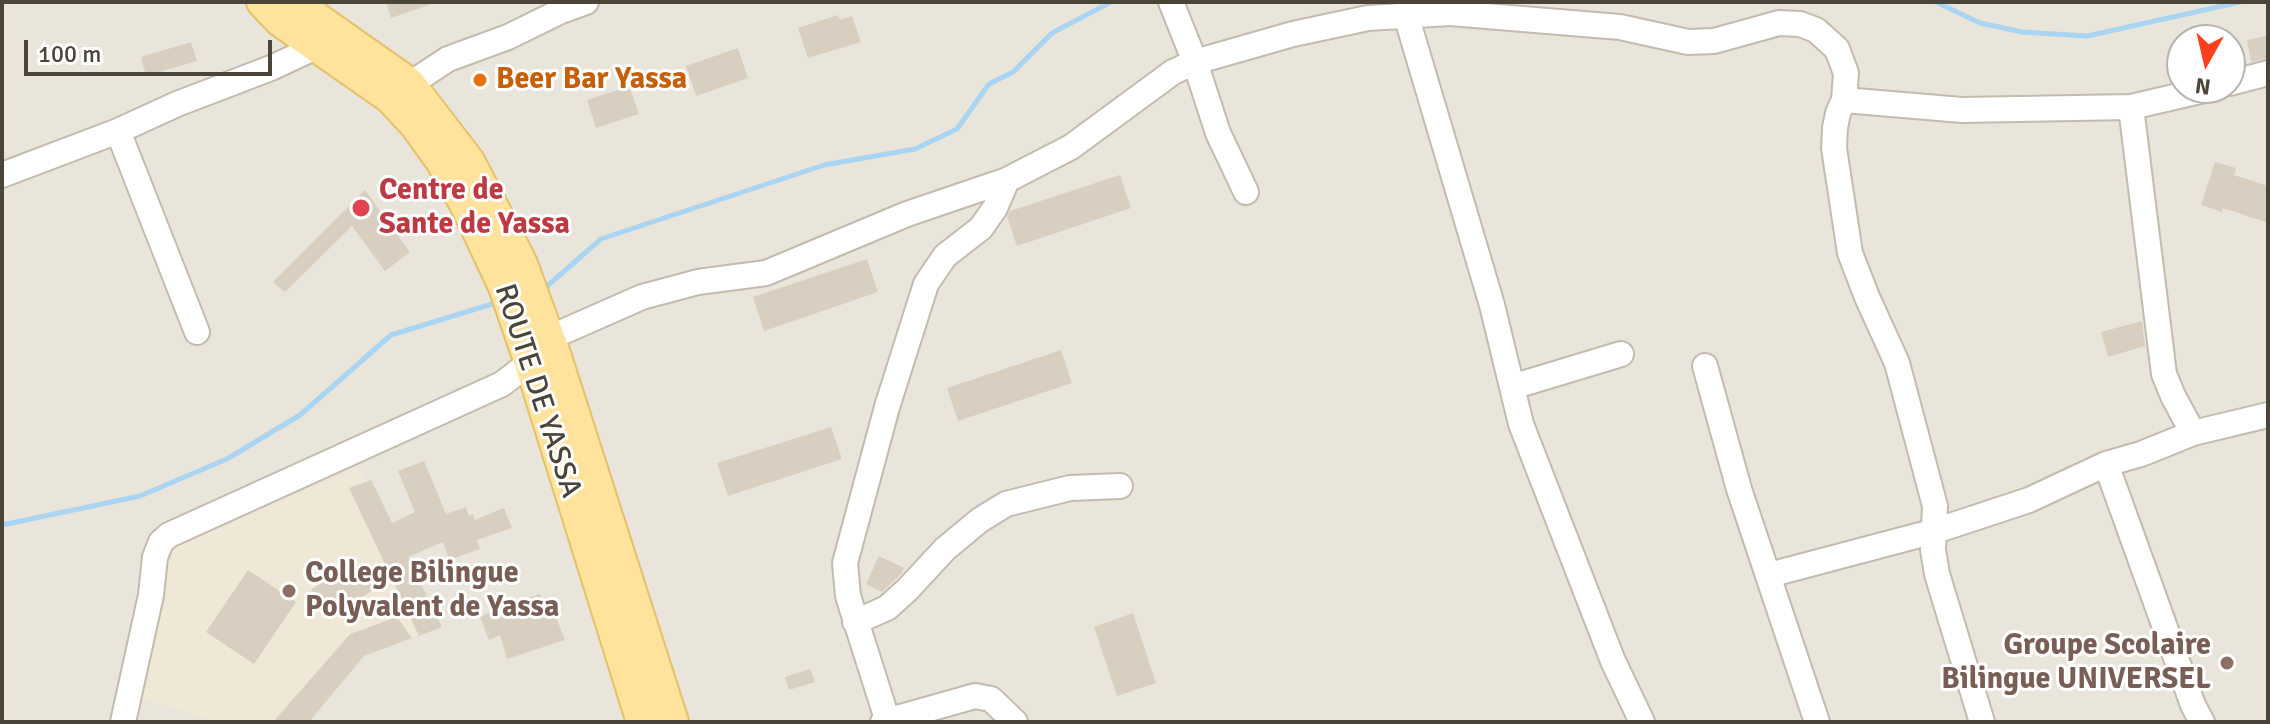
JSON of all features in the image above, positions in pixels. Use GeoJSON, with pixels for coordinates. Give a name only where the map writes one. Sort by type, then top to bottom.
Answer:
{"type":"FeatureCollection","features":[{"type":"Feature","properties":{"kind":"main road","name":"ROUTE DE YASSA"},"geometry":{"type":"LineString","coordinates":[[262,2],[280,21],[316,47],[399,91],[416,126],[441,161],[466,206],[504,287],[530,363],[642,722]]}},
{"type":"Feature","properties":{"kind":"main road","name":"ROUTE DE YASSA"},"geometry":{"type":"LineString","coordinates":[[297,2],[399,91],[469,161],[522,264],[549,338],[673,722]]}},
{"type":"Feature","properties":{"kind":"street"},"geometry":{"type":"LineString","coordinates":[[399,91],[448,59],[508,37],[586,2]]}},
{"type":"Feature","properties":{"kind":"street"},"geometry":{"type":"LineString","coordinates":[[1171,2],[1218,133],[1246,192]]}},
{"type":"Feature","properties":{"kind":"street"},"geometry":{"type":"LineString","coordinates":[[123,722],[151,595],[155,557],[161,542],[169,535],[502,384],[530,363],[549,338],[642,297],[698,282],[766,273],[907,214],[1007,180],[1071,147],[1173,72],[1195,62],[1293,34],[1368,18],[1450,8],[1620,27],[1688,42],[1714,41],[1779,23],[1800,24],[1816,30],[1837,49],[1846,73],[1834,148],[1850,253],[1897,363],[1935,506],[1933,550],[1937,574],[1982,722]]}},
{"type":"Feature","properties":{"kind":"street"},"geometry":{"type":"LineString","coordinates":[[1406,15],[1492,305],[1521,424],[1613,661],[1642,722]]}},
{"type":"Feature","properties":{"kind":"street"},"geometry":{"type":"LineString","coordinates":[[2,175],[118,131],[316,47]]}},
{"type":"Feature","properties":{"kind":"street"},"geometry":{"type":"LineString","coordinates":[[2246,79],[2268,73]]}},
{"type":"Feature","properties":{"kind":"street"},"geometry":{"type":"LineString","coordinates":[[1844,100],[1962,110],[2131,107],[2166,99]]}},
{"type":"Feature","properties":{"kind":"street"},"geometry":{"type":"LineString","coordinates":[[2131,107],[2164,374],[2193,433]]}},
{"type":"Feature","properties":{"kind":"street"},"geometry":{"type":"LineString","coordinates":[[118,131],[197,332]]}},
{"type":"Feature","properties":{"kind":"street"},"geometry":{"type":"LineString","coordinates":[[1007,180],[995,208],[981,228],[945,256],[926,284],[887,407],[845,563],[848,596],[886,721],[975,696],[991,699],[1015,722]]}},
{"type":"Feature","properties":{"kind":"street"},"geometry":{"type":"LineString","coordinates":[[1512,387],[1621,354]]}},
{"type":"Feature","properties":{"kind":"street"},"geometry":{"type":"LineString","coordinates":[[1705,366],[1739,489],[1817,722]]}},
{"type":"Feature","properties":{"kind":"street"},"geometry":{"type":"LineString","coordinates":[[1769,575],[1935,531],[2029,500],[2106,464],[2193,433],[2268,415]]}},
{"type":"Feature","properties":{"kind":"street"},"geometry":{"type":"LineString","coordinates":[[2106,464],[2202,722]]}},
{"type":"Feature","properties":{"kind":"street"},"geometry":{"type":"LineString","coordinates":[[855,622],[887,608],[945,549],[980,520],[1006,504],[1070,488],[1120,486]]}},
{"type":"Feature","properties":{"kind":"shaded area"},"geometry":{"type":"Polygon","coordinates":[[[2,2],[2268,2],[2268,722],[2,722],[2,2]]]}},
{"type":"Feature","properties":{"kind":"shaded area","name":"College Bilingue Polyvalent de Yassa"},"geometry":{"type":"Polygon","coordinates":[[[359,467],[366,482],[371,480],[442,627],[364,656],[309,722],[219,722],[141,698],[157,555],[359,467]]]}},
{"type":"Feature","properties":{"kind":"building"},"geometry":{"type":"Polygon","coordinates":[[[386,2],[431,2],[432,4],[391,18],[386,2]]]}},
{"type":"Feature","properties":{"kind":"building"},"geometry":{"type":"Polygon","coordinates":[[[838,15],[840,20],[852,16],[861,42],[808,58],[798,28],[838,15]]]}},
{"type":"Feature","properties":{"kind":"building"},"geometry":{"type":"Polygon","coordinates":[[[2266,36],[2268,58],[2251,62],[2247,40],[2266,36]]]}},
{"type":"Feature","properties":{"kind":"building"},"geometry":{"type":"Polygon","coordinates":[[[191,42],[197,61],[146,76],[141,57],[191,42]]]}},
{"type":"Feature","properties":{"kind":"building"},"geometry":{"type":"Polygon","coordinates":[[[738,48],[748,78],[696,96],[686,66],[738,48]]]}},
{"type":"Feature","properties":{"kind":"building"},"geometry":{"type":"Polygon","coordinates":[[[629,86],[639,114],[596,128],[587,100],[629,86]]]}},
{"type":"Feature","properties":{"kind":"building"},"geometry":{"type":"Polygon","coordinates":[[[2215,162],[2236,168],[2234,175],[2268,186],[2268,223],[2223,208],[2222,212],[2201,205],[2215,162]]]}},
{"type":"Feature","properties":{"kind":"building"},"geometry":{"type":"Polygon","coordinates":[[[1120,175],[1131,208],[1017,246],[1007,217],[1010,211],[1120,175]]]}},
{"type":"Feature","properties":{"kind":"building"},"geometry":{"type":"Polygon","coordinates":[[[365,190],[410,252],[385,271],[352,226],[285,292],[273,282],[365,190]]]}},
{"type":"Feature","properties":{"kind":"building"},"geometry":{"type":"Polygon","coordinates":[[[867,259],[878,292],[764,331],[753,297],[867,259]]]}},
{"type":"Feature","properties":{"kind":"building"},"geometry":{"type":"Polygon","coordinates":[[[2142,321],[2145,346],[2108,357],[2101,332],[2142,321]]]}},
{"type":"Feature","properties":{"kind":"building"},"geometry":{"type":"Polygon","coordinates":[[[1061,350],[1072,383],[958,421],[947,388],[1061,350]]]}},
{"type":"Feature","properties":{"kind":"building"},"geometry":{"type":"Polygon","coordinates":[[[831,427],[842,459],[728,496],[717,463],[831,427]]]}},
{"type":"Feature","properties":{"kind":"building"},"geometry":{"type":"Polygon","coordinates":[[[424,461],[446,514],[466,507],[469,516],[473,514],[475,520],[504,508],[512,528],[477,540],[480,549],[449,560],[443,542],[408,557],[442,627],[419,636],[349,488],[371,480],[392,523],[415,512],[398,471],[424,461]]]}},
{"type":"Feature","properties":{"kind":"building"},"geometry":{"type":"Polygon","coordinates":[[[351,556],[375,588],[330,616],[311,590],[351,556]]]}},
{"type":"Feature","properties":{"kind":"building"},"geometry":{"type":"Polygon","coordinates":[[[879,556],[904,568],[882,592],[866,584],[879,556]]]}},
{"type":"Feature","properties":{"kind":"building"},"geometry":{"type":"Polygon","coordinates":[[[248,570],[296,602],[254,664],[206,632],[248,570]]]}},
{"type":"Feature","properties":{"kind":"building"},"geometry":{"type":"Polygon","coordinates":[[[540,594],[542,598],[548,597],[565,640],[507,659],[500,635],[489,640],[480,617],[540,594]]]}},
{"type":"Feature","properties":{"kind":"building"},"geometry":{"type":"Polygon","coordinates":[[[1133,613],[1156,683],[1117,696],[1094,627],[1133,613]]]}},
{"type":"Feature","properties":{"kind":"building"},"geometry":{"type":"Polygon","coordinates":[[[397,617],[412,638],[364,656],[309,722],[273,722],[350,634],[397,617]]]}},
{"type":"Feature","properties":{"kind":"building"},"geometry":{"type":"Polygon","coordinates":[[[810,669],[815,682],[789,690],[785,677],[810,669]]]}},
{"type":"Feature","properties":{"kind":"waterway"},"geometry":{"type":"LineString","coordinates":[[546,287],[601,239],[824,165],[915,149],[957,129],[989,84],[1013,72],[1052,33],[1111,2]]}},
{"type":"Feature","properties":{"kind":"waterway"},"geometry":{"type":"LineString","coordinates":[[1936,2],[1980,23],[2022,32],[2087,36],[2240,2]]}},
{"type":"Feature","properties":{"kind":"waterway"},"geometry":{"type":"LineString","coordinates":[[2,525],[140,496],[227,459],[300,415],[391,335],[492,304]]}},
{"type":"Feature","properties":{"kind":"place","name":"Beer Bar Yassa"},"geometry":{"type":"Point","coordinates":[480,80]}},
{"type":"Feature","properties":{"kind":"place","name":"Centre de Sante de Yassa"},"geometry":{"type":"Point","coordinates":[361,208]}},
{"type":"Feature","properties":{"kind":"place","name":"College Bilingue Polyvalent de Yassa"},"geometry":{"type":"Point","coordinates":[289,591]}},
{"type":"Feature","properties":{"kind":"place","name":"Groupe Scolaire Bilingue UNIVERSEL"},"geometry":{"type":"Point","coordinates":[2227,663]}}]}
